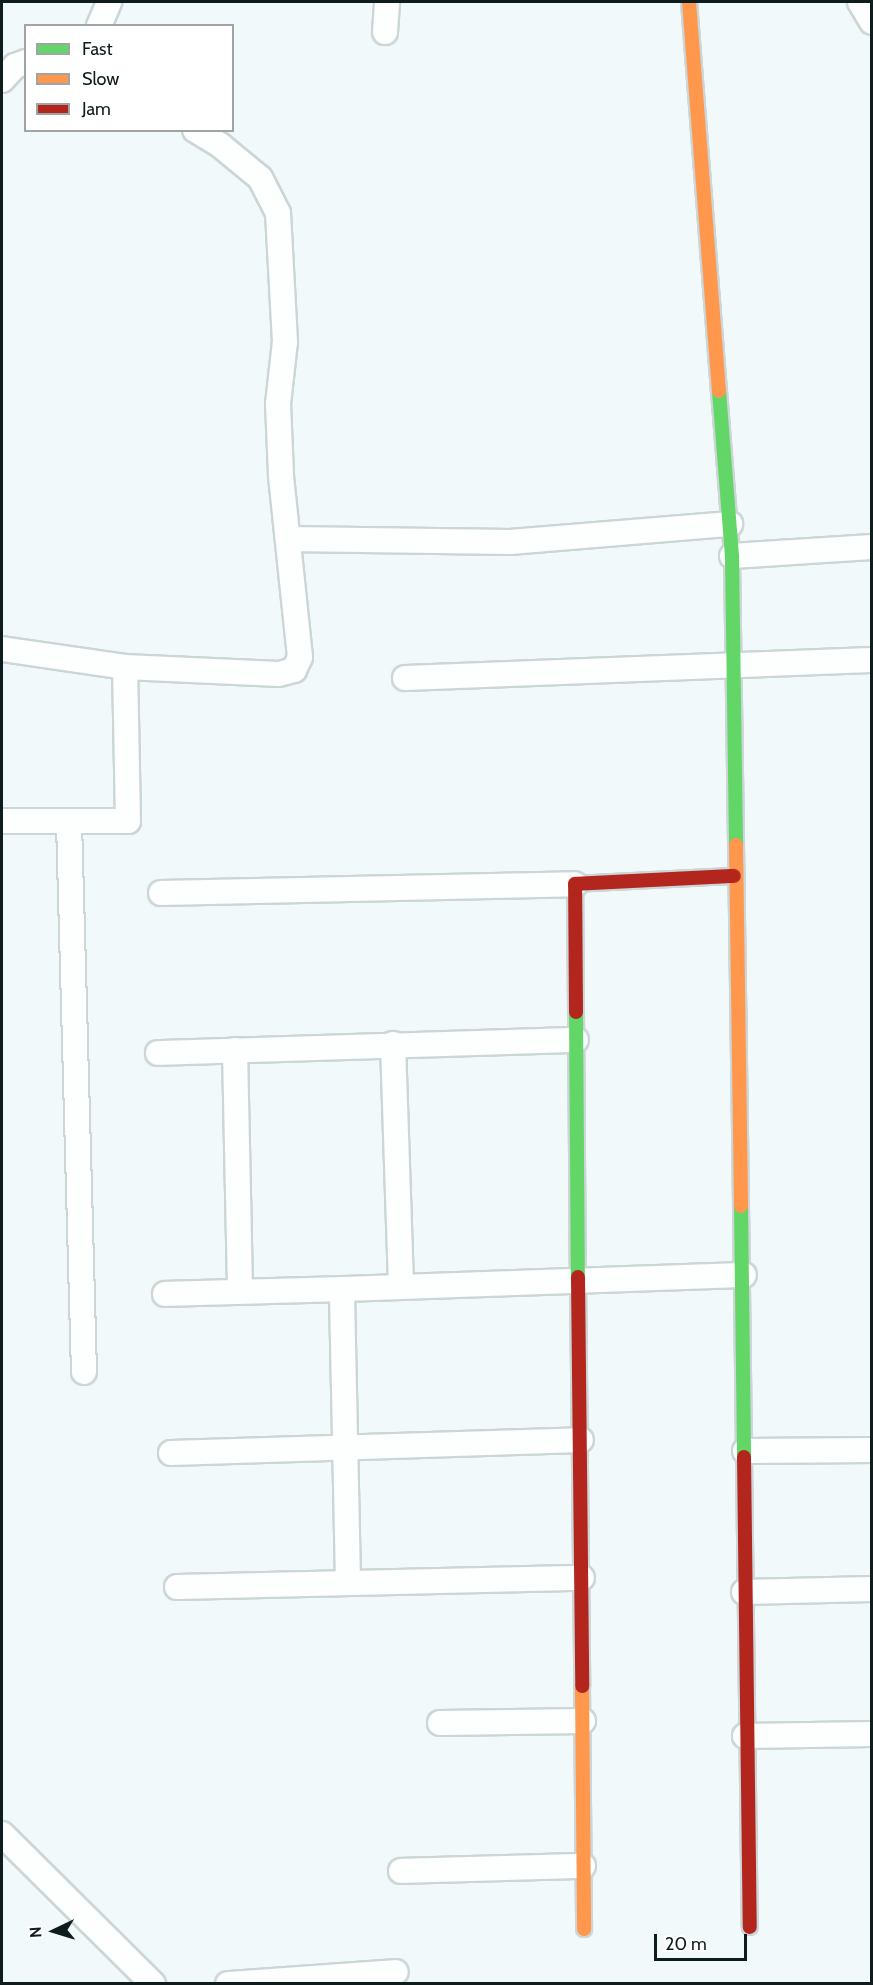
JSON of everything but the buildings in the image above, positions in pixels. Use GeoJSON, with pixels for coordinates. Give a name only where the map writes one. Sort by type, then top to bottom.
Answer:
{"type":"FeatureCollection","features":[{"type":"Feature","properties":{"kind":"street"},"geometry":{"type":"LineString","coordinates":[[100,24],[109,2]]}},
{"type":"Feature","properties":{"kind":"street"},"geometry":{"type":"LineString","coordinates":[[385,32],[387,2]]}},
{"type":"Feature","properties":{"kind":"street"},"geometry":{"type":"LineString","coordinates":[[688,2],[732,556],[734,876],[744,1275],[745,1736],[750,1927]]}},
{"type":"Feature","properties":{"kind":"street"},"geometry":{"type":"LineString","coordinates":[[860,2],[872,22]]}},
{"type":"Feature","properties":{"kind":"street"},"geometry":{"type":"LineString","coordinates":[[2,80],[15,66],[24,63]]}},
{"type":"Feature","properties":{"kind":"street"},"geometry":{"type":"LineString","coordinates":[[2,649],[125,667],[279,674],[294,670],[300,657],[278,404],[285,342],[278,213],[260,178],[220,145],[198,132]]}},
{"type":"Feature","properties":{"kind":"street"},"geometry":{"type":"LineString","coordinates":[[289,539],[510,542],[730,524]]}},
{"type":"Feature","properties":{"kind":"street"},"geometry":{"type":"LineString","coordinates":[[732,556],[872,547]]}},
{"type":"Feature","properties":{"kind":"street"},"geometry":{"type":"LineString","coordinates":[[405,678],[734,668],[872,660]]}},
{"type":"Feature","properties":{"kind":"street"},"geometry":{"type":"LineString","coordinates":[[2,821],[126,823],[129,819],[125,667]]}},
{"type":"Feature","properties":{"kind":"street"},"geometry":{"type":"LineString","coordinates":[[69,822],[84,1372]]}},
{"type":"Feature","properties":{"kind":"street"},"geometry":{"type":"LineString","coordinates":[[161,892],[575,884],[734,876]]}},
{"type":"Feature","properties":{"kind":"street"},"geometry":{"type":"LineString","coordinates":[[575,884],[584,1929]]}},
{"type":"Feature","properties":{"kind":"street"},"geometry":{"type":"LineString","coordinates":[[158,1053],[576,1040]]}},
{"type":"Feature","properties":{"kind":"street"},"geometry":{"type":"LineString","coordinates":[[393,1044],[401,1286]]}},
{"type":"Feature","properties":{"kind":"street"},"geometry":{"type":"LineString","coordinates":[[235,1050],[240,1291]]}},
{"type":"Feature","properties":{"kind":"street"},"geometry":{"type":"LineString","coordinates":[[165,1294],[342,1289],[580,1278],[744,1275]]}},
{"type":"Feature","properties":{"kind":"street"},"geometry":{"type":"LineString","coordinates":[[342,1289],[348,1581]]}},
{"type":"Feature","properties":{"kind":"street"},"geometry":{"type":"LineString","coordinates":[[171,1453],[581,1440]]}},
{"type":"Feature","properties":{"kind":"street"},"geometry":{"type":"LineString","coordinates":[[745,1451],[872,1450]]}},
{"type":"Feature","properties":{"kind":"street"},"geometry":{"type":"LineString","coordinates":[[177,1587],[348,1581],[582,1578]]}},
{"type":"Feature","properties":{"kind":"street"},"geometry":{"type":"LineString","coordinates":[[744,1592],[872,1589]]}},
{"type":"Feature","properties":{"kind":"street"},"geometry":{"type":"LineString","coordinates":[[440,1723],[583,1721]]}},
{"type":"Feature","properties":{"kind":"street"},"geometry":{"type":"LineString","coordinates":[[745,1736],[872,1734]]}},
{"type":"Feature","properties":{"kind":"street"},"geometry":{"type":"LineString","coordinates":[[2,1834],[153,1983]]}},
{"type":"Feature","properties":{"kind":"street"},"geometry":{"type":"LineString","coordinates":[[401,1871],[584,1866]]}},
{"type":"Feature","properties":{"kind":"street"},"geometry":{"type":"LineString","coordinates":[[228,1983],[396,1972]]}},
{"type":"Feature","properties":{"kind":"traffic: fast"},"geometry":{"type":"LineString","coordinates":[[719,391],[732,556],[736,845]]}},
{"type":"Feature","properties":{"kind":"traffic: fast"},"geometry":{"type":"LineString","coordinates":[[576,1012],[578,1277]]}},
{"type":"Feature","properties":{"kind":"traffic: fast"},"geometry":{"type":"LineString","coordinates":[[741,1206],[744,1457]]}},
{"type":"Feature","properties":{"kind":"traffic: slow"},"geometry":{"type":"LineString","coordinates":[[689,2],[719,391]]}},
{"type":"Feature","properties":{"kind":"traffic: slow"},"geometry":{"type":"LineString","coordinates":[[736,845],[741,1206]]}},
{"type":"Feature","properties":{"kind":"traffic: slow"},"geometry":{"type":"LineString","coordinates":[[582,1686],[584,1929]]}},
{"type":"Feature","properties":{"kind":"traffic: jam"},"geometry":{"type":"LineString","coordinates":[[576,1012],[575,884],[734,876]]}},
{"type":"Feature","properties":{"kind":"traffic: jam"},"geometry":{"type":"LineString","coordinates":[[578,1277],[582,1686]]}},
{"type":"Feature","properties":{"kind":"traffic: jam"},"geometry":{"type":"LineString","coordinates":[[744,1457],[750,1927]]}}]}
